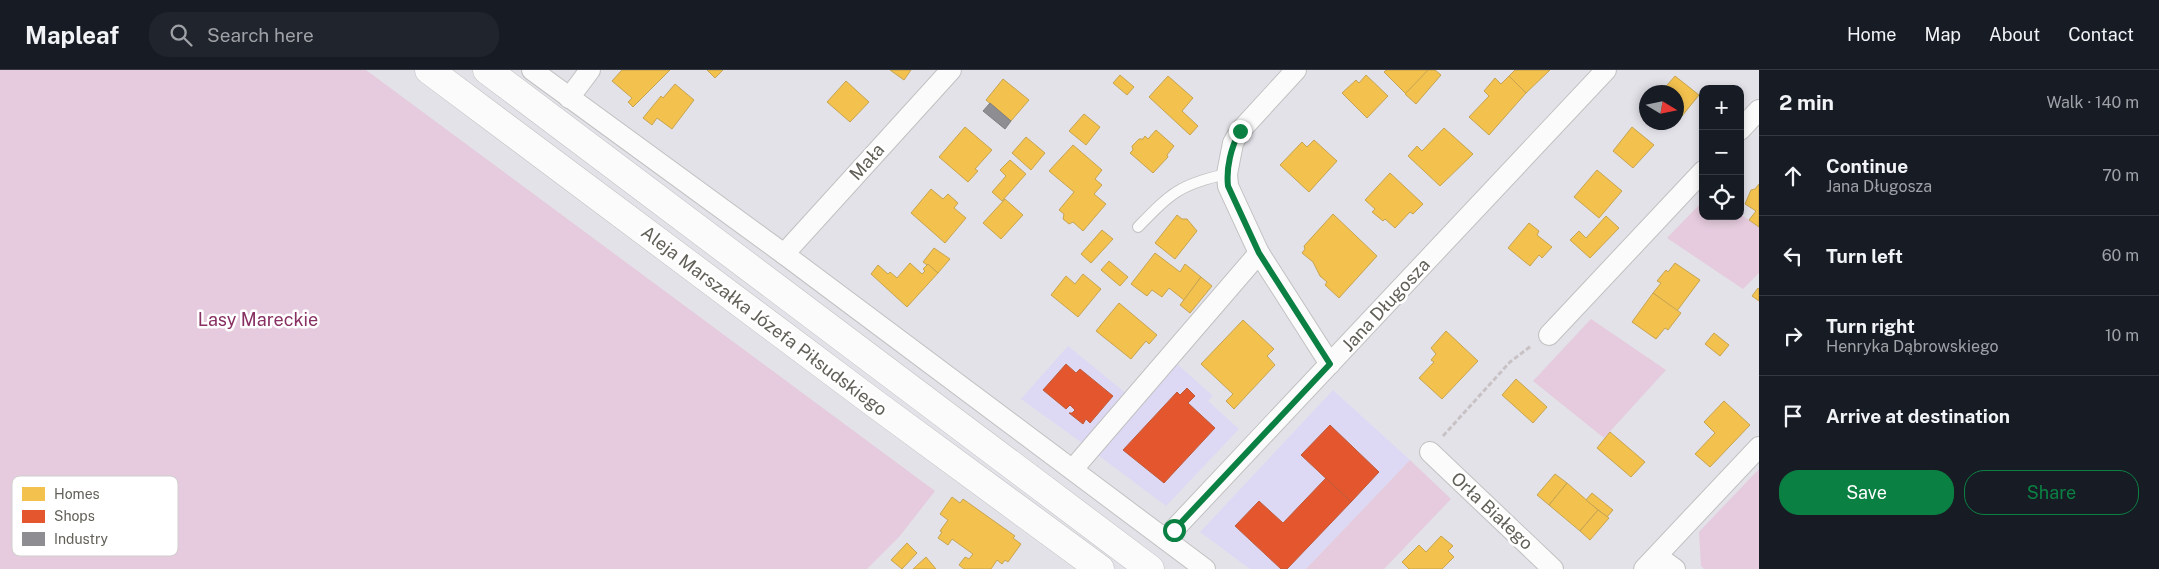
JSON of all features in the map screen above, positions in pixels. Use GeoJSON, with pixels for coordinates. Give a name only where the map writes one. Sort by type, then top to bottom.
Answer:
{"type":"FeatureCollection","features":[{"type":"Feature","properties":{"kind":"main road","name":"Aleja Marszałka Józefa Piłsudskiego"},"geometry":{"type":"LineString","coordinates":[[428,70],[1100,569]]}},
{"type":"Feature","properties":{"kind":"main road","name":"Aleja Marszałka Józefa Piłsudskiego"},"geometry":{"type":"LineString","coordinates":[[487,70],[1150,569]]}},
{"type":"Feature","properties":{"kind":"street"},"geometry":{"type":"LineString","coordinates":[[532,70],[784,254],[1206,569]]}},
{"type":"Feature","properties":{"kind":"street"},"geometry":{"type":"LineString","coordinates":[[569,98],[590,70]]}},
{"type":"Feature","properties":{"kind":"street","name":"Mała"},"geometry":{"type":"LineString","coordinates":[[784,254],[951,70]]}},
{"type":"Feature","properties":{"kind":"street"},"geometry":{"type":"LineString","coordinates":[[1296,70],[1240,131],[1233,143],[1227,174],[1228,186],[1259,253],[1330,364]]}},
{"type":"Feature","properties":{"kind":"street","name":"Jana Długosza"},"geometry":{"type":"LineString","coordinates":[[1165,539],[1606,70]]}},
{"type":"Feature","properties":{"kind":"street"},"geometry":{"type":"LineString","coordinates":[[1744,126],[1759,110]]}},
{"type":"Feature","properties":{"kind":"street"},"geometry":{"type":"LineString","coordinates":[[1549,335],[1699,174]]}},
{"type":"Feature","properties":{"kind":"street"},"geometry":{"type":"LineString","coordinates":[[1073,469],[1259,253]]}},
{"type":"Feature","properties":{"kind":"street"},"geometry":{"type":"LineString","coordinates":[[1675,569],[1651,562],[1759,447]]}},
{"type":"Feature","properties":{"kind":"street","name":"Orła Białego"},"geometry":{"type":"LineString","coordinates":[[1430,452],[1553,569]]}},
{"type":"Feature","properties":{"kind":"lane"},"geometry":{"type":"LineString","coordinates":[[1138,227],[1166,198],[1184,186],[1227,174]]}},
{"type":"Feature","properties":{"kind":"path"},"geometry":{"type":"LineString","coordinates":[[1430,452],[1510,362],[1549,335]]}},
{"type":"Feature","properties":{"kind":"shaded area"},"geometry":{"type":"Polygon","coordinates":[[[1068,346],[1128,395],[1085,445],[1021,399],[1068,346]]]}},
{"type":"Feature","properties":{"kind":"shaded area"},"geometry":{"type":"Polygon","coordinates":[[[1177,364],[1213,396],[1208,401],[1239,429],[1166,506],[1098,455],[1177,364]]]}},
{"type":"Feature","properties":{"kind":"shaded area"},"geometry":{"type":"Polygon","coordinates":[[[1333,390],[1410,460],[1306,569],[1250,569],[1200,532],[1333,390]]]}},
{"type":"Feature","properties":{"kind":"green space","name":"Lasy Mareckie"},"geometry":{"type":"Polygon","coordinates":[[[0,70],[366,70],[935,491],[899,537],[867,569],[0,569],[0,70]]]}},
{"type":"Feature","properties":{"kind":"green space"},"geometry":{"type":"Polygon","coordinates":[[[1699,205],[1699,220],[1744,220],[1744,217],[1759,227],[1759,273],[1743,289],[1667,238],[1699,205]]]}},
{"type":"Feature","properties":{"kind":"green space"},"geometry":{"type":"Polygon","coordinates":[[[1591,319],[1666,370],[1604,438],[1533,381],[1591,319]]]}},
{"type":"Feature","properties":{"kind":"green space"},"geometry":{"type":"Polygon","coordinates":[[[1410,460],[1451,499],[1384,569],[1306,569],[1410,460]]]}},
{"type":"Feature","properties":{"kind":"green space"},"geometry":{"type":"Polygon","coordinates":[[[1759,469],[1759,569],[1704,569],[1701,566],[1699,532],[1759,469]]]}},
{"type":"Feature","properties":{"kind":"building: Homes"},"geometry":{"type":"Polygon","coordinates":[[[622,70],[670,70],[633,107],[628,102],[632,98],[612,81],[622,70]]]}},
{"type":"Feature","properties":{"kind":"building: Homes"},"geometry":{"type":"Polygon","coordinates":[[[707,70],[723,70],[715,78],[707,70]]]}},
{"type":"Feature","properties":{"kind":"building: Homes"},"geometry":{"type":"Polygon","coordinates":[[[890,70],[911,70],[904,80],[890,70]]]}},
{"type":"Feature","properties":{"kind":"building: Homes"},"geometry":{"type":"Polygon","coordinates":[[[1386,70],[1429,71],[1406,94],[1384,72],[1386,70]]]}},
{"type":"Feature","properties":{"kind":"building: Homes"},"geometry":{"type":"Polygon","coordinates":[[[1428,70],[1435,70],[1441,75],[1416,104],[1405,94],[1428,70]]]}},
{"type":"Feature","properties":{"kind":"building: Homes"},"geometry":{"type":"Polygon","coordinates":[[[1515,70],[1550,70],[1526,93],[1509,76],[1515,70]]]}},
{"type":"Feature","properties":{"kind":"building: Homes"},"geometry":{"type":"Polygon","coordinates":[[[1120,75],[1134,87],[1127,95],[1113,83],[1120,75]]]}},
{"type":"Feature","properties":{"kind":"building: Homes"},"geometry":{"type":"Polygon","coordinates":[[[1366,75],[1388,96],[1367,118],[1342,93],[1356,80],[1359,83],[1366,75]]]}},
{"type":"Feature","properties":{"kind":"building: Homes"},"geometry":{"type":"Polygon","coordinates":[[[1168,76],[1193,98],[1182,111],[1198,126],[1190,135],[1149,97],[1168,76]]]}},
{"type":"Feature","properties":{"kind":"building: Homes"},"geometry":{"type":"Polygon","coordinates":[[[1509,76],[1526,93],[1489,135],[1469,117],[1489,96],[1484,91],[1495,78],[1501,84],[1509,76]]]}},
{"type":"Feature","properties":{"kind":"building: Homes"},"geometry":{"type":"Polygon","coordinates":[[[1675,76],[1699,95],[1684,114],[1684,85],[1667,85],[1675,76]]]}},
{"type":"Feature","properties":{"kind":"building: Homes"},"geometry":{"type":"Polygon","coordinates":[[[1003,79],[1029,100],[1011,121],[986,100],[1003,79]]]}},
{"type":"Feature","properties":{"kind":"building: Homes"},"geometry":{"type":"Polygon","coordinates":[[[846,81],[869,102],[850,122],[827,102],[846,81]]]}},
{"type":"Feature","properties":{"kind":"building: Homes"},"geometry":{"type":"Polygon","coordinates":[[[675,84],[694,100],[672,129],[657,118],[652,125],[643,118],[661,96],[663,98],[675,84]]]}},
{"type":"Feature","properties":{"kind":"building: Homes"},"geometry":{"type":"Polygon","coordinates":[[[1084,114],[1100,127],[1086,145],[1069,131],[1084,114]]]}},
{"type":"Feature","properties":{"kind":"building: Homes"},"geometry":{"type":"Polygon","coordinates":[[[965,127],[992,150],[975,169],[978,171],[968,182],[939,157],[965,127]]]}},
{"type":"Feature","properties":{"kind":"building: Homes"},"geometry":{"type":"Polygon","coordinates":[[[1632,127],[1654,145],[1633,168],[1613,151],[1632,127]]]}},
{"type":"Feature","properties":{"kind":"building: Homes"},"geometry":{"type":"Polygon","coordinates":[[[1444,128],[1473,154],[1440,186],[1408,156],[1417,146],[1422,151],[1444,128]]]}},
{"type":"Feature","properties":{"kind":"building: Homes"},"geometry":{"type":"Polygon","coordinates":[[[1156,130],[1174,146],[1167,155],[1168,157],[1153,173],[1130,153],[1133,150],[1132,146],[1139,139],[1143,139],[1145,136],[1148,139],[1156,130]]]}},
{"type":"Feature","properties":{"kind":"building: Homes"},"geometry":{"type":"Polygon","coordinates":[[[1026,137],[1045,153],[1031,170],[1012,153],[1026,137]]]}},
{"type":"Feature","properties":{"kind":"building: Homes"},"geometry":{"type":"Polygon","coordinates":[[[1314,140],[1337,161],[1309,192],[1280,165],[1302,142],[1307,147],[1314,140]]]}},
{"type":"Feature","properties":{"kind":"building: Homes"},"geometry":{"type":"Polygon","coordinates":[[[1073,145],[1102,170],[1095,179],[1102,185],[1094,194],[1106,204],[1083,231],[1073,222],[1069,224],[1063,219],[1064,214],[1059,210],[1074,192],[1049,171],[1073,145]]]}},
{"type":"Feature","properties":{"kind":"building: Homes"},"geometry":{"type":"Polygon","coordinates":[[[1010,160],[1026,174],[1002,201],[992,192],[1006,176],[1000,170],[1010,160]]]}},
{"type":"Feature","properties":{"kind":"building: Homes"},"geometry":{"type":"Polygon","coordinates":[[[1597,170],[1622,191],[1599,218],[1574,197],[1597,170]]]}},
{"type":"Feature","properties":{"kind":"building: Homes"},"geometry":{"type":"Polygon","coordinates":[[[1390,173],[1423,204],[1413,214],[1410,212],[1395,228],[1385,219],[1383,221],[1372,212],[1375,209],[1365,200],[1390,173]]]}},
{"type":"Feature","properties":{"kind":"building: Homes"},"geometry":{"type":"Polygon","coordinates":[[[1759,184],[1759,227],[1749,220],[1756,211],[1745,204],[1751,190],[1755,189],[1759,184]]]}},
{"type":"Feature","properties":{"kind":"building: Homes"},"geometry":{"type":"Polygon","coordinates":[[[931,189],[943,199],[948,194],[958,203],[954,208],[966,218],[945,243],[911,213],[931,189]]]}},
{"type":"Feature","properties":{"kind":"building: Homes"},"geometry":{"type":"Polygon","coordinates":[[[1005,199],[1023,215],[1001,239],[983,223],[1005,199]]]}},
{"type":"Feature","properties":{"kind":"building: Homes"},"geometry":{"type":"Polygon","coordinates":[[[1333,214],[1377,256],[1339,298],[1325,285],[1327,282],[1320,276],[1313,262],[1302,253],[1305,249],[1304,246],[1333,214]]]}},
{"type":"Feature","properties":{"kind":"building: Homes"},"geometry":{"type":"Polygon","coordinates":[[[1177,215],[1182,219],[1187,219],[1197,231],[1175,259],[1155,243],[1177,215]]]}},
{"type":"Feature","properties":{"kind":"building: Homes"},"geometry":{"type":"Polygon","coordinates":[[[1606,216],[1619,228],[1590,258],[1570,240],[1579,231],[1586,238],[1606,216]]]}},
{"type":"Feature","properties":{"kind":"building: Homes"},"geometry":{"type":"Polygon","coordinates":[[[1529,223],[1539,231],[1537,235],[1552,247],[1542,258],[1539,255],[1530,266],[1508,248],[1529,223]]]}},
{"type":"Feature","properties":{"kind":"building: Homes"},"geometry":{"type":"Polygon","coordinates":[[[1102,230],[1113,239],[1091,263],[1081,254],[1102,230]]]}},
{"type":"Feature","properties":{"kind":"building: Homes"},"geometry":{"type":"Polygon","coordinates":[[[934,248],[950,259],[938,273],[923,262],[934,248]]]}},
{"type":"Feature","properties":{"kind":"building: Homes"},"geometry":{"type":"Polygon","coordinates":[[[1155,253],[1180,272],[1185,264],[1201,277],[1184,300],[1169,288],[1162,297],[1152,290],[1147,296],[1131,284],[1155,253]]]}},
{"type":"Feature","properties":{"kind":"building: Homes"},"geometry":{"type":"Polygon","coordinates":[[[1109,261],[1128,277],[1120,286],[1101,270],[1109,261]]]}},
{"type":"Feature","properties":{"kind":"building: Homes"},"geometry":{"type":"Polygon","coordinates":[[[910,263],[922,274],[925,271],[923,269],[928,264],[938,273],[907,307],[871,274],[878,265],[888,274],[890,272],[897,278],[910,263]]]}},
{"type":"Feature","properties":{"kind":"building: Homes"},"geometry":{"type":"Polygon","coordinates":[[[1675,263],[1700,280],[1677,311],[1653,293],[1661,283],[1657,281],[1675,263]]]}},
{"type":"Feature","properties":{"kind":"building: Homes"},"geometry":{"type":"Polygon","coordinates":[[[1083,274],[1101,289],[1078,317],[1051,295],[1066,276],[1075,284],[1083,274]]]}},
{"type":"Feature","properties":{"kind":"building: Homes"},"geometry":{"type":"Polygon","coordinates":[[[1201,277],[1212,286],[1190,313],[1180,305],[1201,277]]]}},
{"type":"Feature","properties":{"kind":"building: Homes"},"geometry":{"type":"Polygon","coordinates":[[[1759,289],[1759,301],[1752,296],[1759,289]]]}},
{"type":"Feature","properties":{"kind":"building: Homes"},"geometry":{"type":"Polygon","coordinates":[[[1653,293],[1681,313],[1668,330],[1665,328],[1656,339],[1632,322],[1653,293]]]}},
{"type":"Feature","properties":{"kind":"building: Homes"},"geometry":{"type":"Polygon","coordinates":[[[1119,303],[1157,335],[1149,344],[1146,341],[1131,359],[1096,331],[1119,303]]]}},
{"type":"Feature","properties":{"kind":"building: Homes"},"geometry":{"type":"Polygon","coordinates":[[[1243,320],[1274,349],[1267,356],[1275,365],[1234,409],[1226,401],[1233,394],[1201,364],[1243,320]]]}},
{"type":"Feature","properties":{"kind":"building: Homes"},"geometry":{"type":"Polygon","coordinates":[[[1446,331],[1478,361],[1442,399],[1419,378],[1434,362],[1431,360],[1436,354],[1431,348],[1446,331]]]}},
{"type":"Feature","properties":{"kind":"building: Homes"},"geometry":{"type":"Polygon","coordinates":[[[1714,333],[1729,345],[1720,356],[1705,344],[1714,333]]]}},
{"type":"Feature","properties":{"kind":"building: Homes"},"geometry":{"type":"Polygon","coordinates":[[[1516,379],[1547,407],[1533,423],[1502,395],[1516,379]]]}},
{"type":"Feature","properties":{"kind":"building: Homes"},"geometry":{"type":"Polygon","coordinates":[[[1724,401],[1750,425],[1710,467],[1695,454],[1715,433],[1704,422],[1724,401]]]}},
{"type":"Feature","properties":{"kind":"building: Homes"},"geometry":{"type":"Polygon","coordinates":[[[1610,432],[1645,462],[1631,477],[1597,448],[1610,432]]]}},
{"type":"Feature","properties":{"kind":"building: Homes"},"geometry":{"type":"Polygon","coordinates":[[[1555,474],[1567,483],[1549,505],[1537,495],[1555,474]]]}},
{"type":"Feature","properties":{"kind":"building: Homes"},"geometry":{"type":"Polygon","coordinates":[[[1567,483],[1598,510],[1580,531],[1549,505],[1567,483]]]}},
{"type":"Feature","properties":{"kind":"building: Homes"},"geometry":{"type":"Polygon","coordinates":[[[1592,493],[1613,510],[1607,517],[1586,500],[1592,493]]]}},
{"type":"Feature","properties":{"kind":"building: Homes"},"geometry":{"type":"Polygon","coordinates":[[[952,497],[960,503],[963,499],[1015,536],[1013,538],[1021,544],[1008,562],[1005,560],[1002,564],[997,560],[991,569],[964,569],[959,565],[965,557],[969,559],[973,554],[952,539],[948,545],[938,538],[942,532],[940,531],[948,520],[940,514],[952,497]]]}},
{"type":"Feature","properties":{"kind":"building: Homes"},"geometry":{"type":"Polygon","coordinates":[[[1598,510],[1609,518],[1590,540],[1580,531],[1598,510]]]}},
{"type":"Feature","properties":{"kind":"building: Homes"},"geometry":{"type":"Polygon","coordinates":[[[1441,536],[1453,546],[1448,551],[1454,557],[1442,569],[1409,569],[1402,562],[1419,545],[1426,552],[1441,536]]]}},
{"type":"Feature","properties":{"kind":"building: Homes"},"geometry":{"type":"Polygon","coordinates":[[[907,543],[917,553],[902,569],[891,560],[907,543]]]}},
{"type":"Feature","properties":{"kind":"building: Homes"},"geometry":{"type":"Polygon","coordinates":[[[926,557],[936,569],[913,569],[926,557]]]}},
{"type":"Feature","properties":{"kind":"building: Shops"},"geometry":{"type":"Polygon","coordinates":[[[1066,364],[1076,373],[1080,369],[1113,396],[1090,423],[1086,419],[1083,424],[1069,413],[1075,410],[1070,405],[1066,409],[1043,390],[1066,364]]]}},
{"type":"Feature","properties":{"kind":"building: Shops"},"geometry":{"type":"Polygon","coordinates":[[[1187,388],[1195,396],[1188,403],[1215,428],[1164,483],[1123,450],[1177,392],[1180,395],[1187,388]]]}},
{"type":"Feature","properties":{"kind":"building: Shops"},"geometry":{"type":"Polygon","coordinates":[[[1330,425],[1379,472],[1351,502],[1301,455],[1330,425]]]}},
{"type":"Feature","properties":{"kind":"building: Shops"},"geometry":{"type":"Polygon","coordinates":[[[1326,478],[1351,502],[1287,569],[1281,569],[1235,526],[1259,501],[1283,523],[1326,478]]]}},
{"type":"Feature","properties":{"kind":"building: Industry"},"geometry":{"type":"Polygon","coordinates":[[[990,103],[1011,121],[1005,129],[983,111],[990,103]]]}},
{"type":"Feature","properties":{"kind":"route"},"geometry":{"type":"LineString","coordinates":[[1174,530],[1330,364],[1259,253],[1228,186],[1227,174],[1233,143],[1240,131]]}}]}
